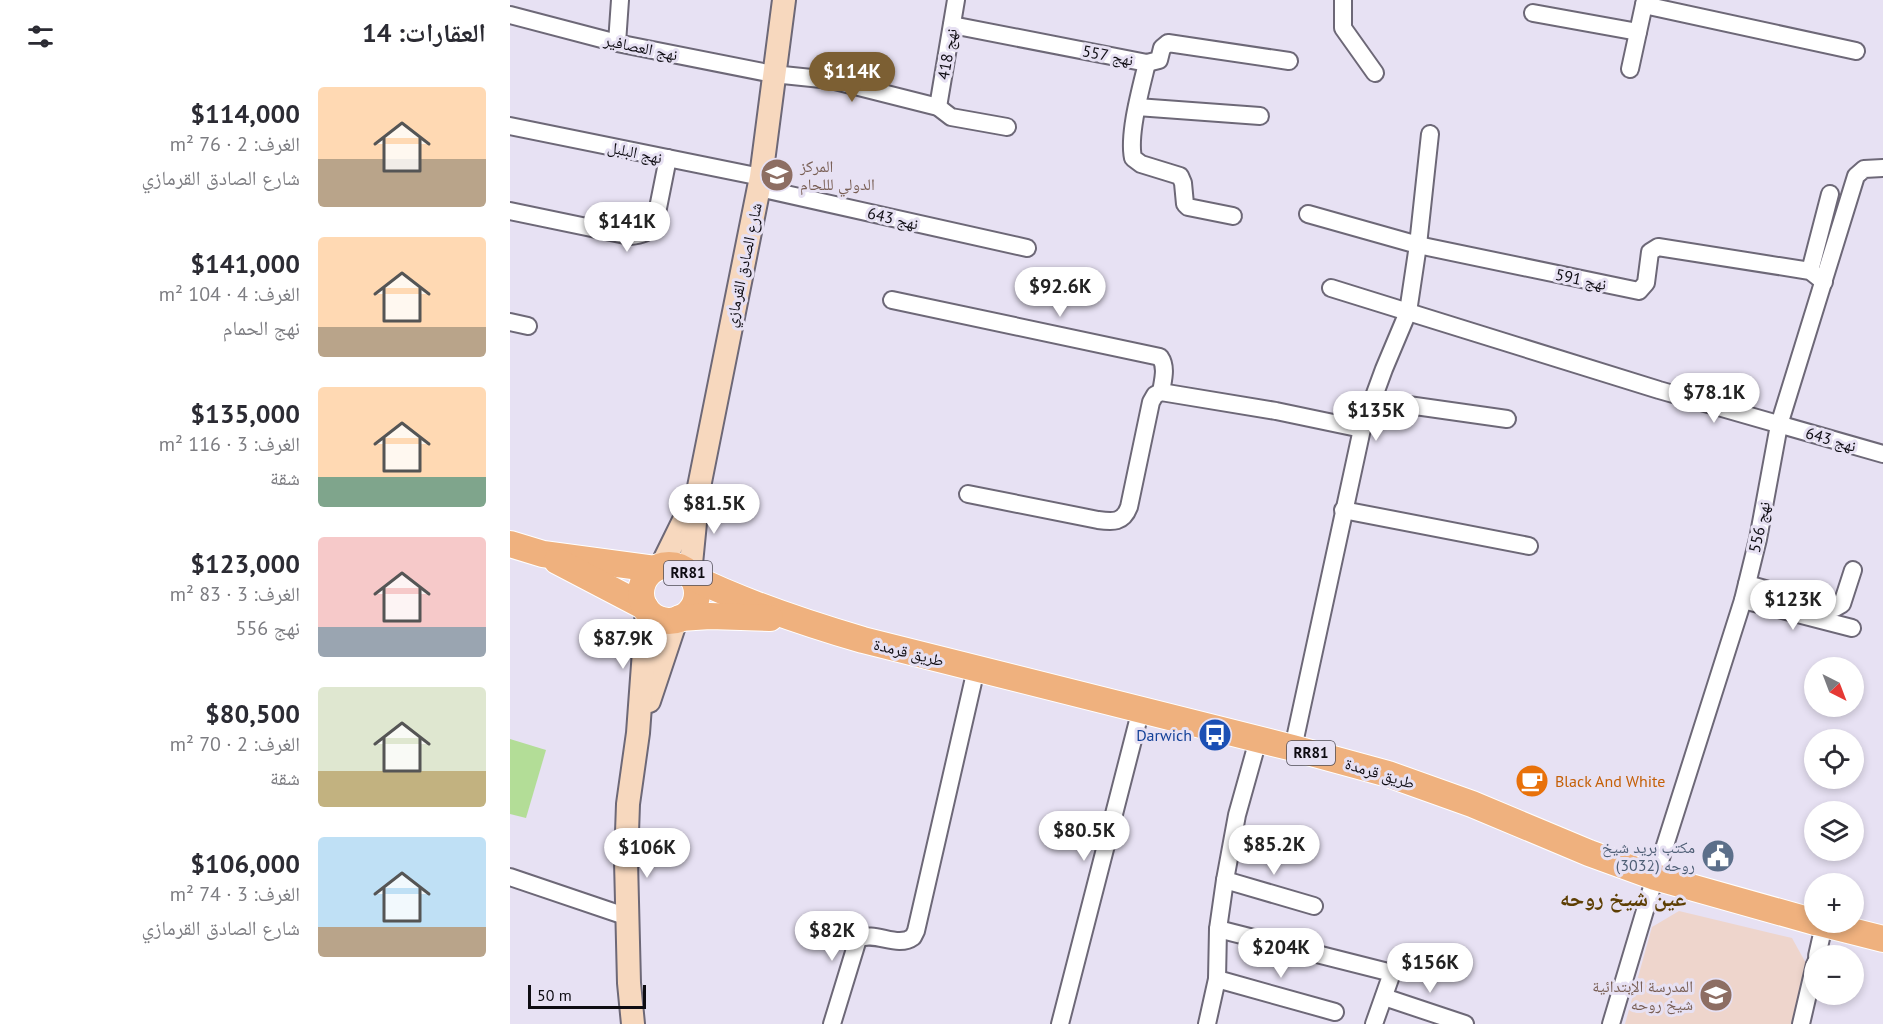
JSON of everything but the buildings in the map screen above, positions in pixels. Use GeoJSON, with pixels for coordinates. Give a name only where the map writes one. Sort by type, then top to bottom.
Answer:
{"type":"FeatureCollection","features":[{"type":"Feature","properties":{"kind":"main road","name":"شارع الصادق القرمازي"},"geometry":{"type":"LineString","coordinates":[[691,576],[698,492],[760,182],[784,0]]}},
{"type":"Feature","properties":{"kind":"main road","name":"شارع الصادق القرمازي"},"geometry":{"type":"LineString","coordinates":[[658,568],[698,492]]}},
{"type":"Feature","properties":{"kind":"main road","name":"RR81"},"geometry":{"type":"LineString","coordinates":[[510,544],[543,554],[658,568],[679,567],[691,576],[697,592],[696,600],[687,614],[678,619],[657,618],[646,609],[543,554]]}},
{"type":"Feature","properties":{"kind":"main road","name":"RR81"},"geometry":{"type":"LineString","coordinates":[[646,609],[641,591],[648,575],[658,568]]}},
{"type":"Feature","properties":{"kind":"main road","name":"طريق قرمدة"},"geometry":{"type":"LineString","coordinates":[[691,576],[716,589],[795,620],[863,640],[1141,709],[1388,774],[1472,804],[1589,853],[1654,877],[1804,919]]}},
{"type":"Feature","properties":{"kind":"main road"},"geometry":{"type":"LineString","coordinates":[[633,1024],[629,983],[626,861],[628,804],[638,733],[646,609]]}},
{"type":"Feature","properties":{"kind":"main road","name":"طريق قرمدة"},"geometry":{"type":"LineString","coordinates":[[678,619],[710,616],[795,620]]}},
{"type":"Feature","properties":{"kind":"main road"},"geometry":{"type":"LineString","coordinates":[[638,733],[678,619]]}},
{"type":"Feature","properties":{"kind":"main road","name":"طريق قرمدة"},"geometry":{"type":"LineString","coordinates":[[1859,933],[1883,939]]}},
{"type":"Feature","properties":{"kind":"street"},"geometry":{"type":"LineString","coordinates":[[617,43],[620,0]]}},
{"type":"Feature","properties":{"kind":"street","name":"نهج 418"},"geometry":{"type":"LineString","coordinates":[[938,107],[956,0]]}},
{"type":"Feature","properties":{"kind":"street"},"geometry":{"type":"LineString","coordinates":[[1342,0],[1343,28],[1375,73]]}},
{"type":"Feature","properties":{"kind":"street"},"geometry":{"type":"LineString","coordinates":[[1630,69],[1644,3],[1857,51]]}},
{"type":"Feature","properties":{"kind":"street"},"geometry":{"type":"LineString","coordinates":[[1533,13],[1638,32]]}},
{"type":"Feature","properties":{"kind":"street","name":"نهج العصافير"},"geometry":{"type":"LineString","coordinates":[[510,18],[617,43],[773,74],[831,80],[938,107]]}},
{"type":"Feature","properties":{"kind":"street","name":"نهج 557"},"geometry":{"type":"LineString","coordinates":[[952,25],[1147,63],[1159,60],[1162,48],[1168,43],[1289,61]]}},
{"type":"Feature","properties":{"kind":"street"},"geometry":{"type":"LineString","coordinates":[[1147,63],[1137,107],[1132,155],[1136,161],[1180,176],[1184,183],[1185,204],[1188,207],[1233,216]]}},
{"type":"Feature","properties":{"kind":"street"},"geometry":{"type":"LineString","coordinates":[[938,107],[951,117],[1007,127]]}},
{"type":"Feature","properties":{"kind":"street"},"geometry":{"type":"LineString","coordinates":[[1137,107],[1260,116]]}},
{"type":"Feature","properties":{"kind":"street","name":"نهج البلبل"},"geometry":{"type":"LineString","coordinates":[[510,126],[668,158],[760,182]]}},
{"type":"Feature","properties":{"kind":"street"},"geometry":{"type":"LineString","coordinates":[[1293,748],[1362,429],[1408,312],[1430,134]]}},
{"type":"Feature","properties":{"kind":"street"},"geometry":{"type":"LineString","coordinates":[[510,211],[630,236],[639,235],[652,229],[655,223],[668,158]]}},
{"type":"Feature","properties":{"kind":"street","name":"نهج 556"},"geometry":{"type":"LineString","coordinates":[[1611,1024],[1654,877],[1745,592],[1758,539],[1779,425],[1856,176],[1864,169],[1883,168]]}},
{"type":"Feature","properties":{"kind":"street","name":"نهج 643"},"geometry":{"type":"LineString","coordinates":[[760,182],[1027,248]]}},
{"type":"Feature","properties":{"kind":"street"},"geometry":{"type":"LineString","coordinates":[[1810,271],[1830,194]]}},
{"type":"Feature","properties":{"kind":"street","name":"نهج 591"},"geometry":{"type":"LineString","coordinates":[[1308,214],[1418,245],[1639,291],[1646,283],[1650,252],[1659,247],[1810,271],[1824,282]]}},
{"type":"Feature","properties":{"kind":"street","name":"نهج 643"},"geometry":{"type":"LineString","coordinates":[[1331,288],[1647,386],[1883,454]]}},
{"type":"Feature","properties":{"kind":"street"},"geometry":{"type":"LineString","coordinates":[[892,300],[1160,357],[1163,359],[1164,370],[1161,392]]}},
{"type":"Feature","properties":{"kind":"street"},"geometry":{"type":"LineString","coordinates":[[510,322],[528,326]]}},
{"type":"Feature","properties":{"kind":"street"},"geometry":{"type":"LineString","coordinates":[[968,494],[1098,520],[1123,519],[1129,507],[1151,402],[1155,394],[1161,392],[1276,411],[1362,429]]}},
{"type":"Feature","properties":{"kind":"street"},"geometry":{"type":"LineString","coordinates":[[1372,400],[1507,419]]}},
{"type":"Feature","properties":{"kind":"street"},"geometry":{"type":"LineString","coordinates":[[1343,510],[1529,546]]}},
{"type":"Feature","properties":{"kind":"street"},"geometry":{"type":"LineString","coordinates":[[1745,592],[1835,608],[1842,604],[1853,570]]}},
{"type":"Feature","properties":{"kind":"street"},"geometry":{"type":"LineString","coordinates":[[1745,592],[1852,628]]}},
{"type":"Feature","properties":{"kind":"street"},"geometry":{"type":"LineString","coordinates":[[832,1024],[858,939],[866,936],[903,942],[910,940],[916,931],[976,669]]}},
{"type":"Feature","properties":{"kind":"street"},"geometry":{"type":"LineString","coordinates":[[1060,1024],[1141,709]]}},
{"type":"Feature","properties":{"kind":"street"},"geometry":{"type":"LineString","coordinates":[[1207,1024],[1217,980],[1218,929],[1225,880],[1237,815],[1258,740]]}},
{"type":"Feature","properties":{"kind":"street"},"geometry":{"type":"LineString","coordinates":[[510,877],[628,917]]}},
{"type":"Feature","properties":{"kind":"street"},"geometry":{"type":"LineString","coordinates":[[1225,880],[1314,906]]}},
{"type":"Feature","properties":{"kind":"street"},"geometry":{"type":"LineString","coordinates":[[1218,929],[1392,973],[1374,1024]]}},
{"type":"Feature","properties":{"kind":"street"},"geometry":{"type":"LineString","coordinates":[[1217,980],[1335,1012]]}},
{"type":"Feature","properties":{"kind":"street"},"geometry":{"type":"LineString","coordinates":[[1384,997],[1464,1024]]}},
{"type":"Feature","properties":{"kind":"street"},"geometry":{"type":"LineString","coordinates":[[1802,1024],[1806,1005]]}},
{"type":"Feature","properties":{"kind":"shaded area","name":"المدرسة الإبتدائية شيخ روحه"},"geometry":{"type":"Polygon","coordinates":[[[1679,911],[1792,938],[1804,960],[1804,980],[1791,1024],[1625,1024],[1652,927],[1679,911]]]}},
{"type":"Feature","properties":{"kind":"green space"},"geometry":{"type":"Polygon","coordinates":[[[510,739],[546,750],[526,818],[510,814],[510,739]]]}},
{"type":"Feature","properties":{"kind":"place","name":"المركز الدولي لللحام"},"geometry":{"type":"Point","coordinates":[777,175]}},
{"type":"Feature","properties":{"kind":"place","name":"Darwich"},"geometry":{"type":"Point","coordinates":[1215,735]}},
{"type":"Feature","properties":{"kind":"place","name":"Black And White"},"geometry":{"type":"Point","coordinates":[1532,781]}},
{"type":"Feature","properties":{"kind":"place","name":"مكتب بريد شيخ روحه (3032)"},"geometry":{"type":"Point","coordinates":[1718,856]}},
{"type":"Feature","properties":{"kind":"place","name":"المدرسة الإبتدائية شيخ روحه"},"geometry":{"type":"Point","coordinates":[1716,995]}},
{"type":"Feature","properties":{"kind":"district","name":"عين شيخ روحه"},"geometry":{"type":"Point","coordinates":[1623,898]}}]}
